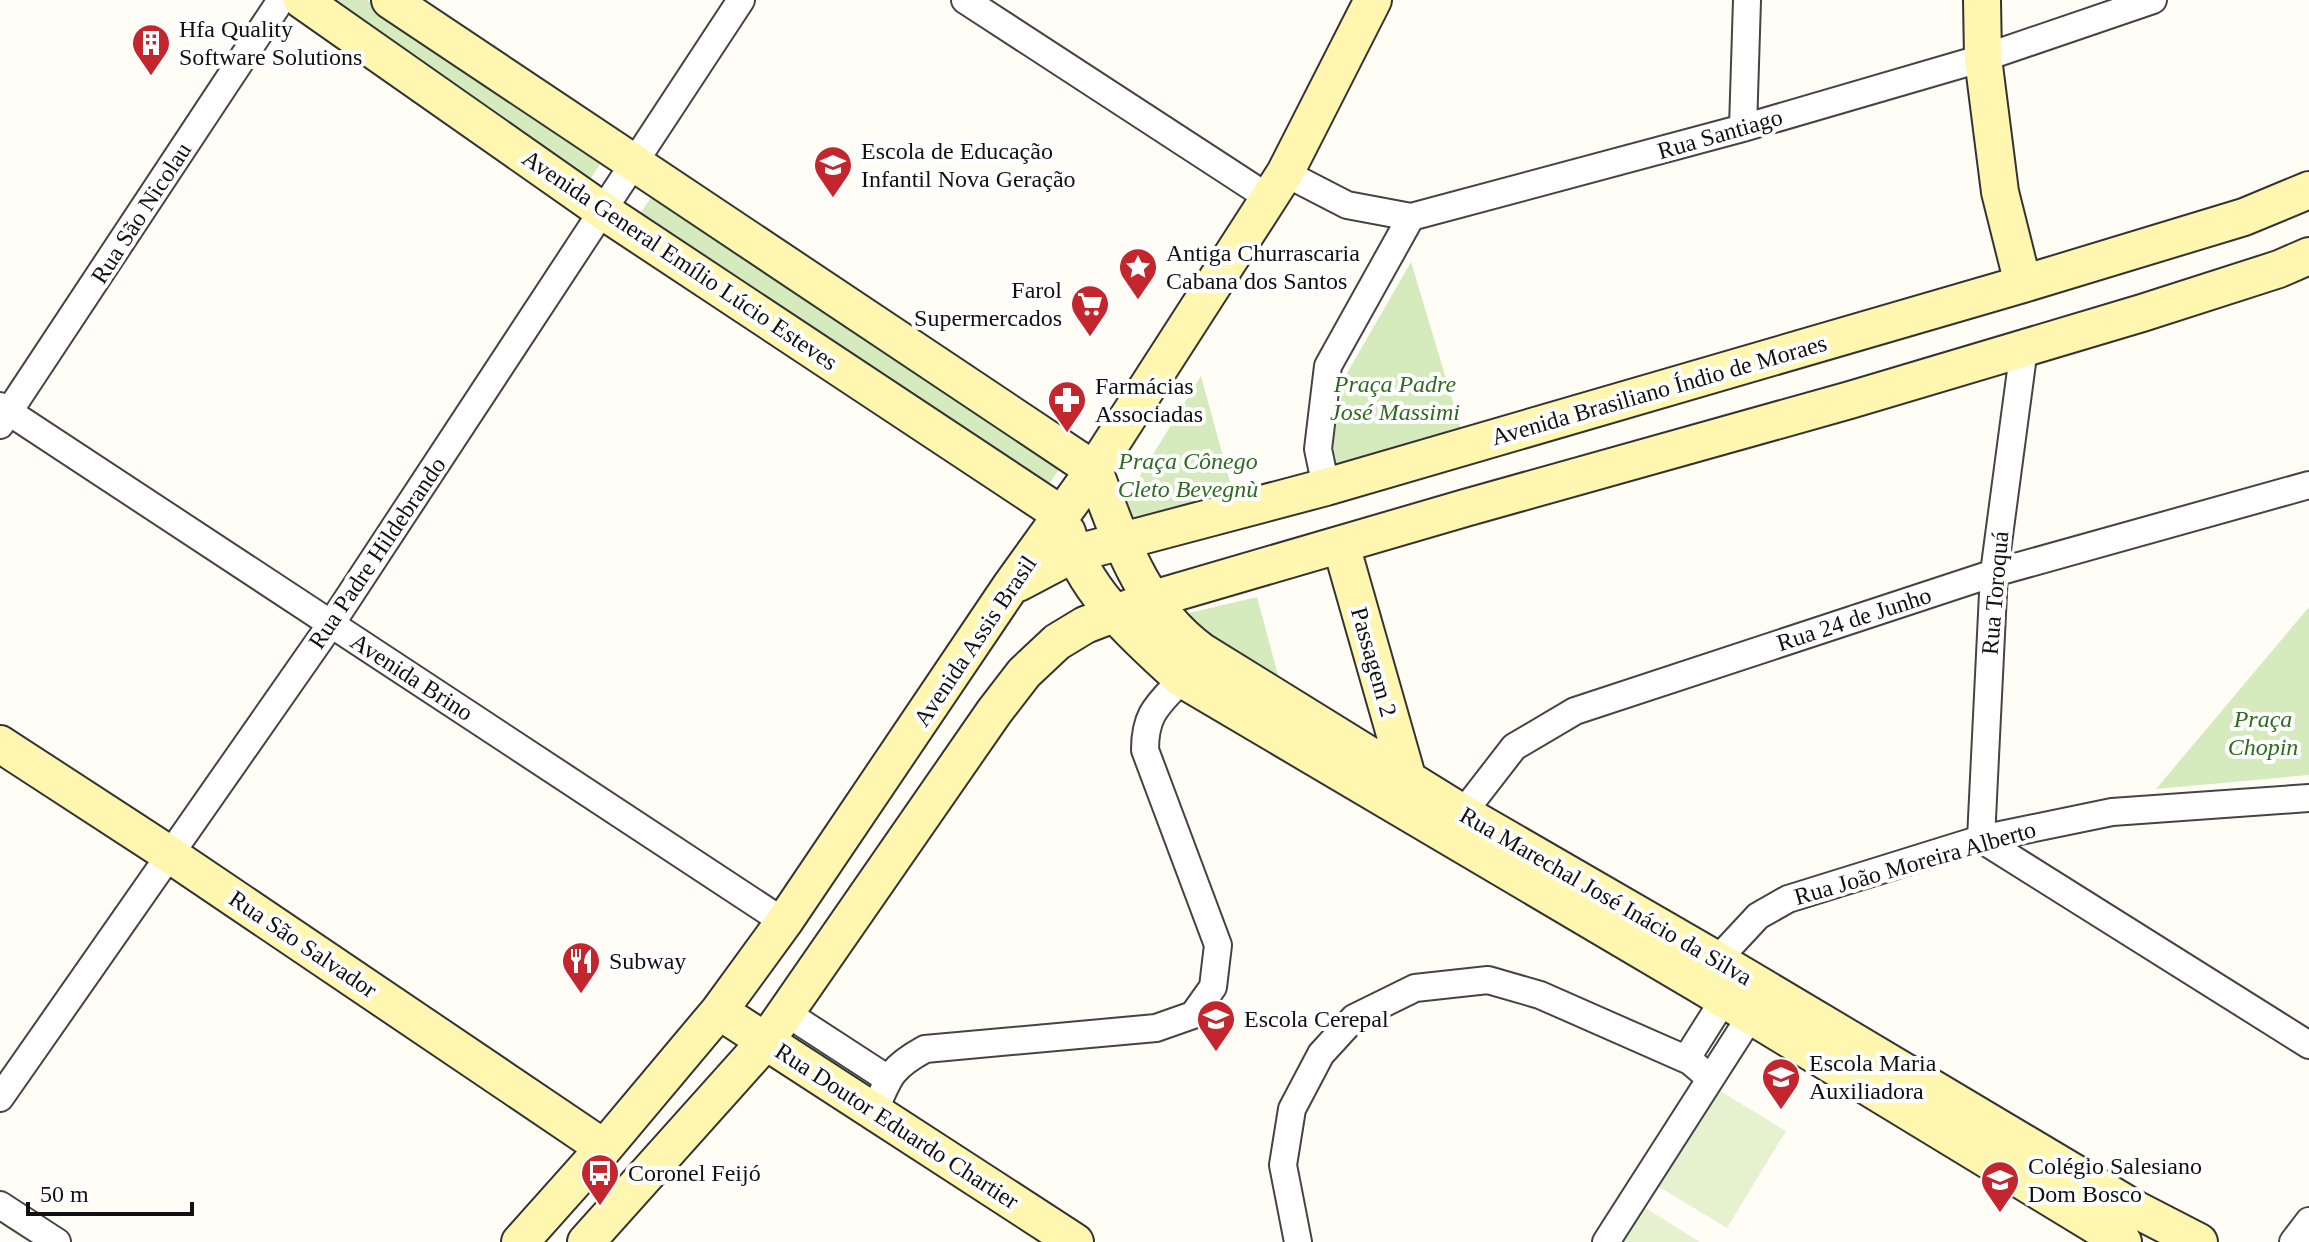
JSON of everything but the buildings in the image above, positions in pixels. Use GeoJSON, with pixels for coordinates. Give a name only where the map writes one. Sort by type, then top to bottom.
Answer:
{"type":"FeatureCollection","features":[{"type":"Feature","properties":{"kind":"main road","name":"Avenida General Emílio Lúcio Esteves"},"geometry":{"type":"LineString","coordinates":[[302,0],[607,214],[1062,515]]}},
{"type":"Feature","properties":{"kind":"main road"},"geometry":{"type":"LineString","coordinates":[[390,0],[1094,470]]}},
{"type":"Feature","properties":{"kind":"main road","name":"Avenida Assis Brasil"},"geometry":{"type":"LineString","coordinates":[[520,1242],[719,1011],[784,922],[1010,587],[1094,470],[1277,186],[1373,0]]}},
{"type":"Feature","properties":{"kind":"main road"},"geometry":{"type":"LineString","coordinates":[[1982,0],[1983,58],[2000,192],[2023,284]]}},
{"type":"Feature","properties":{"kind":"main road"},"geometry":{"type":"LineString","coordinates":[[607,214],[631,219],[652,187],[638,168]]}},
{"type":"Feature","properties":{"kind":"main road","name":"Avenida Brasiliano Índio de Moraes"},"geometry":{"type":"LineString","coordinates":[[1010,587],[1073,554],[1326,487],[2023,284],[2244,217],[2309,190]]}},
{"type":"Feature","properties":{"kind":"main road"},"geometry":{"type":"LineString","coordinates":[[586,1242],[776,1026],[1024,673],[1057,642],[1085,625],[1150,600],[2024,348],[2279,269],[2309,256]]}},
{"type":"Feature","properties":{"kind":"main road","name":"Rua Marechal José Inácio da Silva"},"geometry":{"type":"LineString","coordinates":[[1094,470],[1150,600],[1180,636],[1408,780],[1455,823]]}},
{"type":"Feature","properties":{"kind":"main road","name":"Rua Marechal José Inácio da Silva"},"geometry":{"type":"LineString","coordinates":[[1062,515],[1073,554],[1114,613],[1182,679],[1455,823],[1733,988],[2058,1183],[2123,1242]]}},
{"type":"Feature","properties":{"kind":"main road","name":"Passagem 2"},"geometry":{"type":"LineString","coordinates":[[1341,545],[1408,780]]}},
{"type":"Feature","properties":{"kind":"main road","name":"Rua São Salvador"},"geometry":{"type":"LineString","coordinates":[[0,744],[169,854],[604,1148]]}},
{"type":"Feature","properties":{"kind":"main road","name":"Rua Doutor Eduardo Chartier"},"geometry":{"type":"LineString","coordinates":[[719,1011],[776,1026],[881,1095],[1075,1242]]}},
{"type":"Feature","properties":{"kind":"main road","name":"Rua Marechal José Inácio da Silva"},"geometry":{"type":"LineString","coordinates":[[2058,1183],[2135,1209],[2199,1242]]}},
{"type":"Feature","properties":{"kind":"street","name":"Rua São Nicolau"},"geometry":{"type":"LineString","coordinates":[[3,415],[281,0]]}},
{"type":"Feature","properties":{"kind":"street"},"geometry":{"type":"LineString","coordinates":[[638,168],[741,0]]}},
{"type":"Feature","properties":{"kind":"street","name":"Rua Santiago"},"geometry":{"type":"LineString","coordinates":[[965,0],[1277,186],[1347,205],[1411,217],[1743,128],[1983,58],[2153,0]]}},
{"type":"Feature","properties":{"kind":"street"},"geometry":{"type":"LineString","coordinates":[[1743,128],[1747,0]]}},
{"type":"Feature","properties":{"kind":"street","name":"Rua Padre Hildebrando"},"geometry":{"type":"LineString","coordinates":[[0,1098],[331,624],[607,214]]}},
{"type":"Feature","properties":{"kind":"street"},"geometry":{"type":"LineString","coordinates":[[1326,487],[1318,449],[1328,366],[1411,217]]}},
{"type":"Feature","properties":{"kind":"street","name":"Rua Toroquá"},"geometry":{"type":"LineString","coordinates":[[1981,839],[1994,573],[2024,348]]}},
{"type":"Feature","properties":{"kind":"street","name":"Avenida Brino"},"geometry":{"type":"LineString","coordinates":[[3,415],[331,624],[784,922]]}},
{"type":"Feature","properties":{"kind":"street","name":"Rua 24 de Junho"},"geometry":{"type":"LineString","coordinates":[[1455,823],[1514,747],[1575,711],[1994,573],[2309,485]]}},
{"type":"Feature","properties":{"kind":"street"},"geometry":{"type":"LineString","coordinates":[[881,1095],[902,1061],[925,1049],[1156,1028],[1193,1015],[1200,1006],[1213,987],[1218,945],[1145,750],[1145,728],[1154,709],[1182,679]]}},
{"type":"Feature","properties":{"kind":"street","name":"Rua João Moreira Alberto"},"geometry":{"type":"LineString","coordinates":[[1606,1242],[1700,1070],[1692,1050],[1733,988],[1758,916],[1788,899],[1981,839],[2112,812],[2309,798]]}},
{"type":"Feature","properties":{"kind":"street"},"geometry":{"type":"LineString","coordinates":[[1981,839],[2309,1045]]}},
{"type":"Feature","properties":{"kind":"street"},"geometry":{"type":"LineString","coordinates":[[1298,1242],[1283,1165],[1292,1109],[1321,1054],[1354,1018],[1415,988],[1488,980],[1540,995],[1700,1070]]}},
{"type":"Feature","properties":{"kind":"street"},"geometry":{"type":"LineString","coordinates":[[0,1205],[57,1242]]}},
{"type":"Feature","properties":{"kind":"street"},"geometry":{"type":"LineString","coordinates":[[2293,1242],[2309,1221]]}},
{"type":"Feature","properties":{"kind":"green space"},"geometry":{"type":"Polygon","coordinates":[[[309,0],[367,0],[605,157],[587,184],[309,0]]]}},
{"type":"Feature","properties":{"kind":"green space"},"geometry":{"type":"Polygon","coordinates":[[[656,190],[1064,462],[1045,490],[638,217],[656,190]]]}},
{"type":"Feature","properties":{"kind":"green space","name":"Praça Padre José Massimi"},"geometry":{"type":"Polygon","coordinates":[[[1411,262],[1462,432],[1336,470],[1331,443],[1347,373],[1411,262]]]}},
{"type":"Feature","properties":{"kind":"green space","name":"Praça Cônego Cleto Bevegnù"},"geometry":{"type":"Polygon","coordinates":[[[1201,376],[1236,504],[1137,529],[1127,509],[1127,497],[1201,376]]]}},
{"type":"Feature","properties":{"kind":"green space"},"geometry":{"type":"Polygon","coordinates":[[[1257,597],[1282,690],[1176,616],[1257,597]]]}},
{"type":"Feature","properties":{"kind":"green space","name":"Praça Chopin"},"geometry":{"type":"Polygon","coordinates":[[[2309,607],[2309,775],[2156,789],[2309,607]]]}},
{"type":"Feature","properties":{"kind":"green space"},"geometry":{"type":"Polygon","coordinates":[[[1715,1088],[1786,1131],[1727,1228],[1656,1185],[1715,1088]]]}},
{"type":"Feature","properties":{"kind":"green space"},"geometry":{"type":"Polygon","coordinates":[[[1644,1207],[1700,1242],[1622,1242],[1644,1207]]]}},
{"type":"Feature","properties":{"kind":"place","name":"Hfa Quality Software Solutions"},"geometry":{"type":"Point","coordinates":[151,77]}},
{"type":"Feature","properties":{"kind":"place","name":"Escola de Educação Infantil Nova Geração"},"geometry":{"type":"Point","coordinates":[833,199]}},
{"type":"Feature","properties":{"kind":"place","name":"Antiga Churrascaria Cabana dos Santos"},"geometry":{"type":"Point","coordinates":[1138,301]}},
{"type":"Feature","properties":{"kind":"place","name":"Farol Supermercados"},"geometry":{"type":"Point","coordinates":[1090,338]}},
{"type":"Feature","properties":{"kind":"place","name":"Farmácias Associadas"},"geometry":{"type":"Point","coordinates":[1067,434]}},
{"type":"Feature","properties":{"kind":"place","name":"Subway"},"geometry":{"type":"Point","coordinates":[581,995]}},
{"type":"Feature","properties":{"kind":"place","name":"Escola Cerepal"},"geometry":{"type":"Point","coordinates":[1216,1053]}},
{"type":"Feature","properties":{"kind":"place","name":"Escola Maria Auxiliadora"},"geometry":{"type":"Point","coordinates":[1781,1111]}},
{"type":"Feature","properties":{"kind":"place","name":"Coronel Feijó"},"geometry":{"type":"Point","coordinates":[600,1207]}},
{"type":"Feature","properties":{"kind":"place","name":"Colégio Salesiano Dom Bosco"},"geometry":{"type":"Point","coordinates":[2000,1214]}}]}
